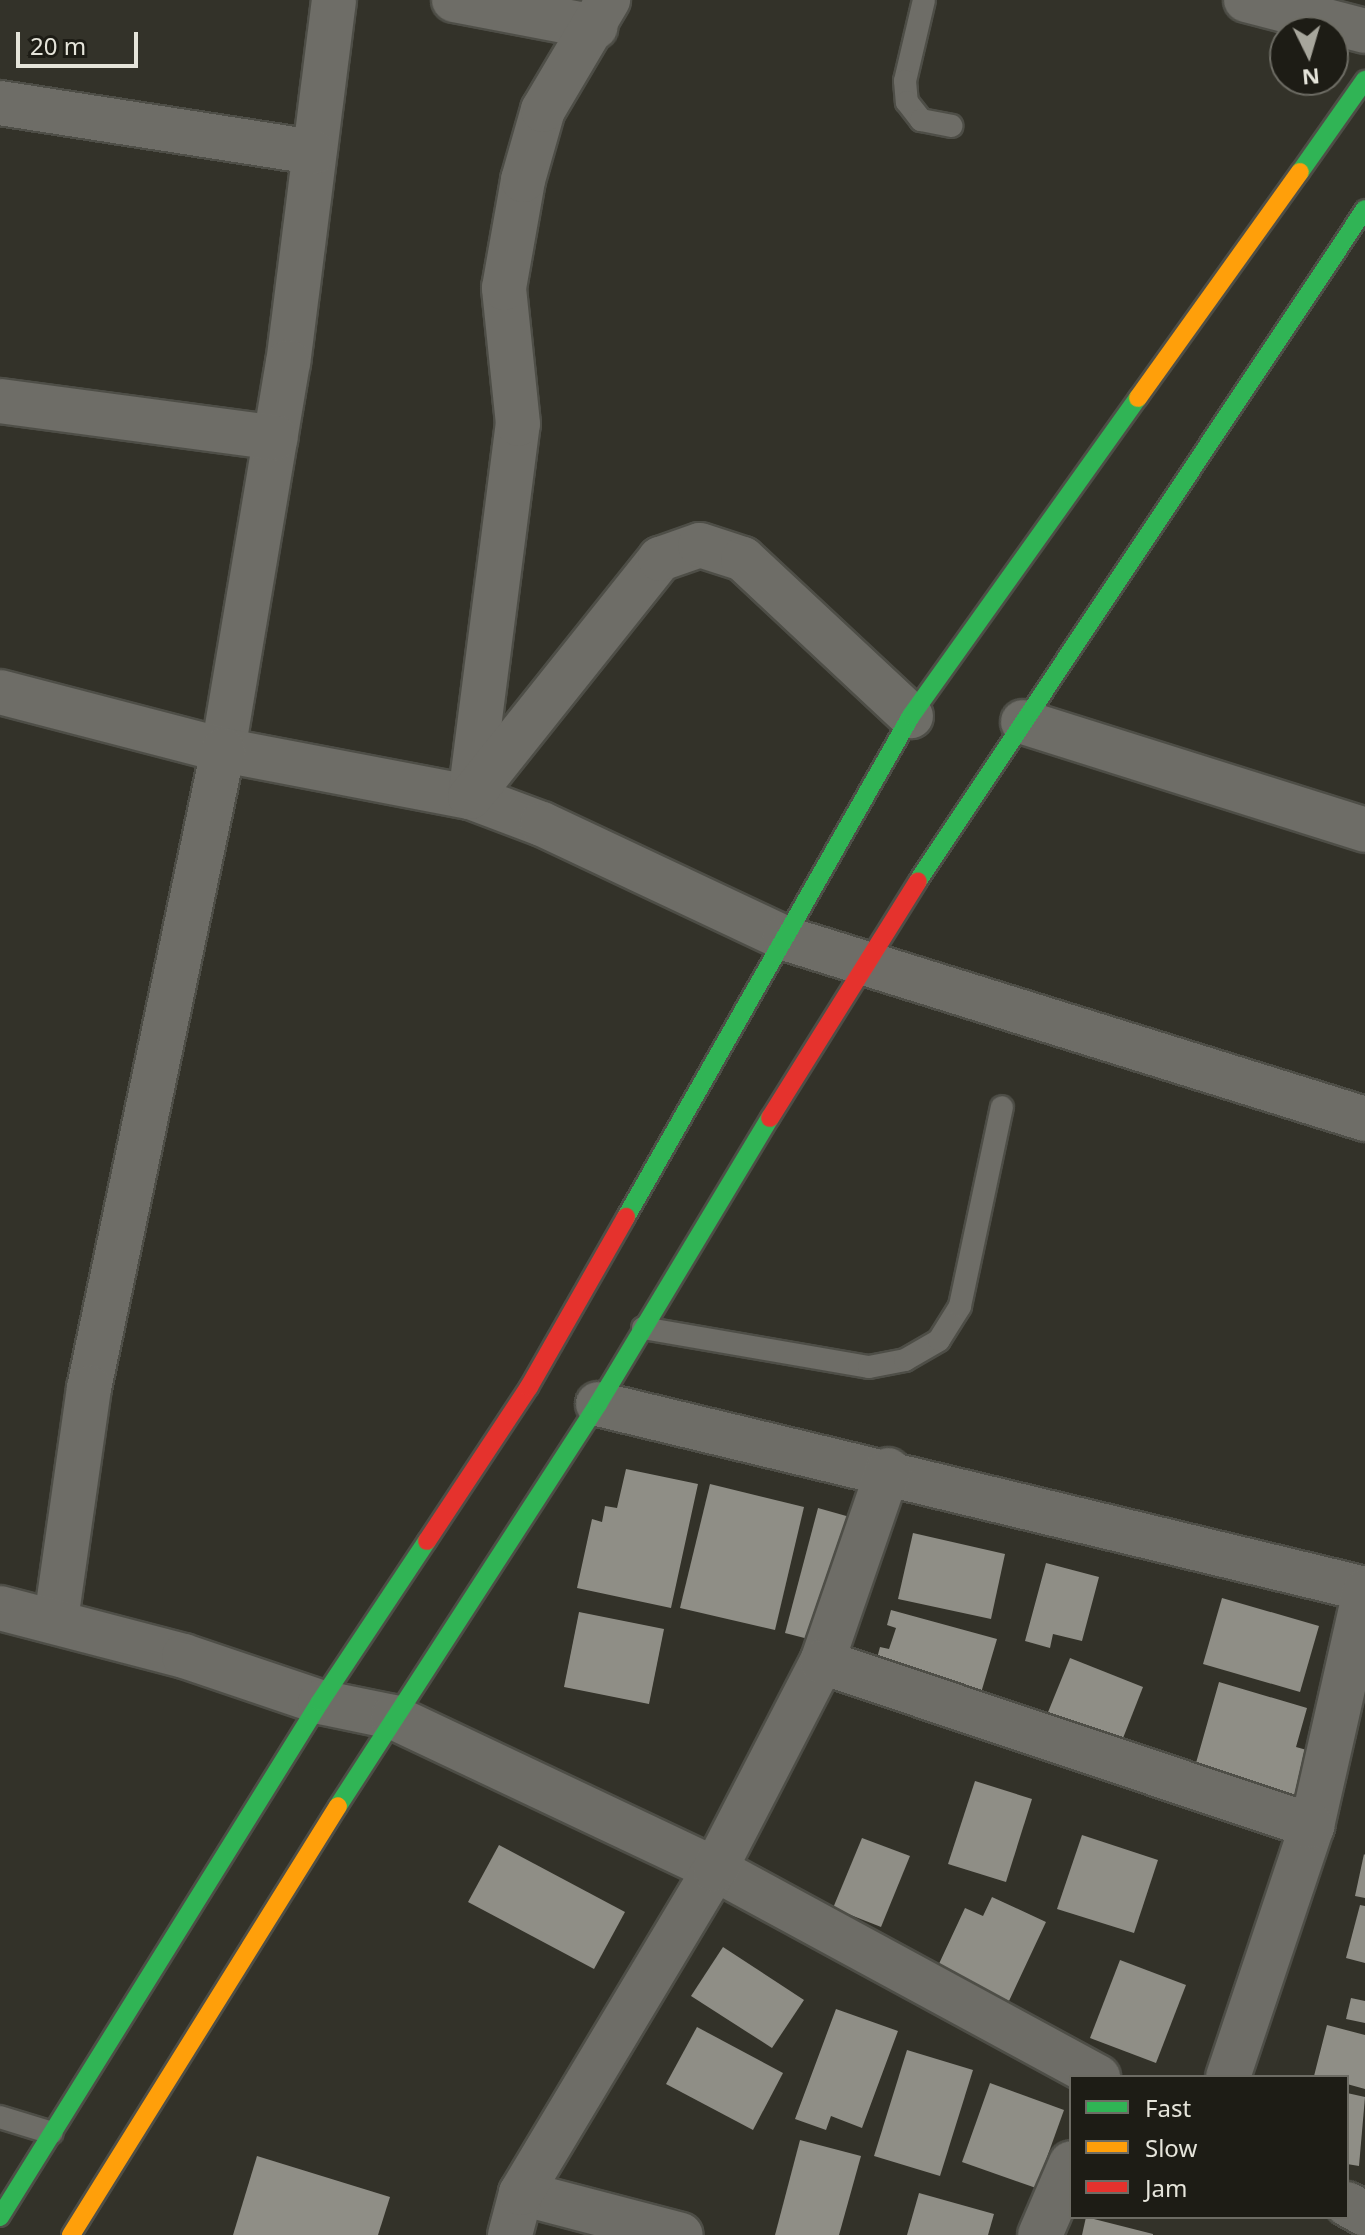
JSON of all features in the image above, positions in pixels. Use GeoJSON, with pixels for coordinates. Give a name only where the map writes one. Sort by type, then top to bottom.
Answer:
{"type":"FeatureCollection","features":[{"type":"Feature","properties":{"kind":"highway"},"geometry":{"type":"LineString","coordinates":[[0,2217],[320,1702],[529,1387],[911,716],[1365,80]]}},
{"type":"Feature","properties":{"kind":"highway"},"geometry":{"type":"LineString","coordinates":[[71,2235],[393,1717],[598,1404],[862,965],[1365,209]]}},
{"type":"Feature","properties":{"kind":"street"},"geometry":{"type":"LineString","coordinates":[[56,1621],[89,1388],[223,750],[276,438],[334,0]]}},
{"type":"Feature","properties":{"kind":"street"},"geometry":{"type":"LineString","coordinates":[[454,0],[602,13],[543,110],[523,180],[504,288],[518,424],[470,797]]}},
{"type":"Feature","properties":{"kind":"street"},"geometry":{"type":"LineString","coordinates":[[1246,0],[1365,31]]}},
{"type":"Feature","properties":{"kind":"street"},"geometry":{"type":"LineString","coordinates":[[0,103],[313,152]]}},
{"type":"Feature","properties":{"kind":"street"},"geometry":{"type":"LineString","coordinates":[[0,401],[276,438]]}},
{"type":"Feature","properties":{"kind":"street"},"geometry":{"type":"LineString","coordinates":[[470,797],[660,559],[700,545],[743,559],[911,716]]}},
{"type":"Feature","properties":{"kind":"street"},"geometry":{"type":"LineString","coordinates":[[0,692],[223,750],[470,797],[542,824],[784,938],[862,965],[1365,1119]]}},
{"type":"Feature","properties":{"kind":"street"},"geometry":{"type":"LineString","coordinates":[[1023,722],[1365,830]]}},
{"type":"Feature","properties":{"kind":"street"},"geometry":{"type":"LineString","coordinates":[[598,1404],[888,1470],[1365,1590],[1312,1826],[1229,2075]]}},
{"type":"Feature","properties":{"kind":"street"},"geometry":{"type":"LineString","coordinates":[[510,2235],[521,2193],[715,1869],[822,1662],[888,1470]]}},
{"type":"Feature","properties":{"kind":"street"},"geometry":{"type":"LineString","coordinates":[[0,1608],[184,1656],[320,1702],[393,1717],[715,1869],[1094,2075]]}},
{"type":"Feature","properties":{"kind":"street"},"geometry":{"type":"LineString","coordinates":[[822,1662],[1312,1826]]}},
{"type":"Feature","properties":{"kind":"street"},"geometry":{"type":"LineString","coordinates":[[1040,2235],[1069,2168]]}},
{"type":"Feature","properties":{"kind":"street"},"geometry":{"type":"LineString","coordinates":[[521,2193],[681,2235]]}},
{"type":"Feature","properties":{"kind":"lane"},"geometry":{"type":"LineString","coordinates":[[924,0],[905,81],[907,102],[921,120],[951,126]]}},
{"type":"Feature","properties":{"kind":"lane"},"geometry":{"type":"LineString","coordinates":[[643,1328],[869,1367],[905,1360],[939,1340],[960,1306],[1002,1107]]}},
{"type":"Feature","properties":{"kind":"lane"},"geometry":{"type":"LineString","coordinates":[[0,2117],[52,2133]]}},
{"type":"Feature","properties":{"kind":"building"},"geometry":{"type":"Polygon","coordinates":[[[626,1469],[698,1484],[671,1608],[577,1588],[592,1519],[602,1522],[605,1506],[617,1508],[626,1469]]]}},
{"type":"Feature","properties":{"kind":"building"},"geometry":{"type":"Polygon","coordinates":[[[710,1484],[804,1507],[775,1630],[680,1608],[710,1484]]]}},
{"type":"Feature","properties":{"kind":"building"},"geometry":{"type":"Polygon","coordinates":[[[818,1508],[857,1519],[824,1643],[785,1633],[818,1508]]]}},
{"type":"Feature","properties":{"kind":"building"},"geometry":{"type":"Polygon","coordinates":[[[913,1533],[1005,1554],[991,1619],[898,1599],[913,1533]]]}},
{"type":"Feature","properties":{"kind":"building"},"geometry":{"type":"Polygon","coordinates":[[[1046,1563],[1099,1577],[1082,1641],[1053,1634],[1050,1648],[1025,1641],[1046,1563]]]}},
{"type":"Feature","properties":{"kind":"building"},"geometry":{"type":"Polygon","coordinates":[[[1222,1598],[1319,1626],[1300,1692],[1203,1664],[1222,1598]]]}},
{"type":"Feature","properties":{"kind":"building"},"geometry":{"type":"Polygon","coordinates":[[[891,1610],[997,1639],[978,1703],[873,1673],[880,1647],[889,1649],[896,1628],[887,1625],[891,1610]]]}},
{"type":"Feature","properties":{"kind":"building"},"geometry":{"type":"Polygon","coordinates":[[[579,1612],[664,1629],[649,1704],[564,1687],[579,1612]]]}},
{"type":"Feature","properties":{"kind":"building"},"geometry":{"type":"Polygon","coordinates":[[[1070,1658],[1143,1687],[1116,1756],[1042,1727],[1070,1658]]]}},
{"type":"Feature","properties":{"kind":"building"},"geometry":{"type":"Polygon","coordinates":[[[1219,1682],[1307,1708],[1296,1747],[1321,1754],[1307,1802],[1194,1770],[1219,1682]]]}},
{"type":"Feature","properties":{"kind":"building"},"geometry":{"type":"Polygon","coordinates":[[[975,1781],[1032,1799],[1006,1882],[948,1864],[975,1781]]]}},
{"type":"Feature","properties":{"kind":"building"},"geometry":{"type":"Polygon","coordinates":[[[1082,1835],[1158,1860],[1134,1933],[1057,1909],[1082,1835]]]}},
{"type":"Feature","properties":{"kind":"building"},"geometry":{"type":"Polygon","coordinates":[[[862,1838],[910,1856],[881,1927],[833,1908],[862,1838]]]}},
{"type":"Feature","properties":{"kind":"building"},"geometry":{"type":"Polygon","coordinates":[[[499,1845],[625,1912],[594,1969],[468,1902],[499,1845]]]}},
{"type":"Feature","properties":{"kind":"building"},"geometry":{"type":"Polygon","coordinates":[[[1365,1855],[1365,1898],[1355,1896],[1365,1855]]]}},
{"type":"Feature","properties":{"kind":"building"},"geometry":{"type":"Polygon","coordinates":[[[992,1897],[1046,1922],[1009,2001],[937,1968],[965,1908],[983,1916],[992,1897]]]}},
{"type":"Feature","properties":{"kind":"building"},"geometry":{"type":"Polygon","coordinates":[[[1360,1905],[1365,1906],[1365,1963],[1346,1958],[1360,1905]]]}},
{"type":"Feature","properties":{"kind":"building"},"geometry":{"type":"Polygon","coordinates":[[[723,1947],[804,2000],[772,2048],[691,1996],[723,1947]]]}},
{"type":"Feature","properties":{"kind":"building"},"geometry":{"type":"Polygon","coordinates":[[[1120,1960],[1186,1985],[1156,2063],[1090,2038],[1120,1960]]]}},
{"type":"Feature","properties":{"kind":"building"},"geometry":{"type":"Polygon","coordinates":[[[1351,1998],[1365,2001],[1365,2023],[1346,2019],[1351,1998]]]}},
{"type":"Feature","properties":{"kind":"building"},"geometry":{"type":"Polygon","coordinates":[[[836,2009],[898,2031],[862,2128],[831,2116],[826,2130],[795,2119],[836,2009]]]}},
{"type":"Feature","properties":{"kind":"building"},"geometry":{"type":"Polygon","coordinates":[[[1327,2025],[1365,2035],[1365,2089],[1349,2085],[1349,2075],[1314,2075],[1327,2025]]]}},
{"type":"Feature","properties":{"kind":"building"},"geometry":{"type":"Polygon","coordinates":[[[697,2027],[783,2073],[753,2130],[666,2084],[697,2027]]]}},
{"type":"Feature","properties":{"kind":"building"},"geometry":{"type":"Polygon","coordinates":[[[907,2050],[973,2070],[940,2176],[874,2156],[907,2050]]]}},
{"type":"Feature","properties":{"kind":"building"},"geometry":{"type":"Polygon","coordinates":[[[990,2083],[1064,2110],[1036,2188],[962,2162],[990,2083]]]}},
{"type":"Feature","properties":{"kind":"building"},"geometry":{"type":"Polygon","coordinates":[[[1349,2093],[1365,2097],[1359,2166],[1349,2164],[1349,2093]]]}},
{"type":"Feature","properties":{"kind":"building"},"geometry":{"type":"Polygon","coordinates":[[[800,2140],[861,2156],[839,2235],[775,2235],[800,2140]]]}},
{"type":"Feature","properties":{"kind":"building"},"geometry":{"type":"Polygon","coordinates":[[[257,2156],[390,2197],[378,2235],[233,2235],[257,2156]]]}},
{"type":"Feature","properties":{"kind":"building"},"geometry":{"type":"Polygon","coordinates":[[[919,2193],[994,2214],[988,2235],[907,2235],[919,2193]]]}},
{"type":"Feature","properties":{"kind":"building"},"geometry":{"type":"Polygon","coordinates":[[[1086,2219],[1153,2234],[1153,2235],[1082,2235],[1086,2219]]]}},
{"type":"Feature","properties":{"kind":"traffic: fast"},"geometry":{"type":"LineString","coordinates":[[1300,172],[1365,80]]}},
{"type":"Feature","properties":{"kind":"traffic: fast"},"geometry":{"type":"LineString","coordinates":[[918,881],[1365,209]]}},
{"type":"Feature","properties":{"kind":"traffic: fast"},"geometry":{"type":"LineString","coordinates":[[626,1217],[911,716],[1138,398]]}},
{"type":"Feature","properties":{"kind":"traffic: fast"},"geometry":{"type":"LineString","coordinates":[[338,1806],[598,1404],[770,1118]]}},
{"type":"Feature","properties":{"kind":"traffic: fast"},"geometry":{"type":"LineString","coordinates":[[0,2217],[320,1702],[427,1541]]}},
{"type":"Feature","properties":{"kind":"traffic: slow"},"geometry":{"type":"LineString","coordinates":[[1138,398],[1300,172]]}},
{"type":"Feature","properties":{"kind":"traffic: slow"},"geometry":{"type":"LineString","coordinates":[[71,2235],[338,1806]]}},
{"type":"Feature","properties":{"kind":"traffic: jam"},"geometry":{"type":"LineString","coordinates":[[770,1118],[918,881]]}},
{"type":"Feature","properties":{"kind":"traffic: jam"},"geometry":{"type":"LineString","coordinates":[[427,1541],[529,1387],[626,1217]]}}]}
